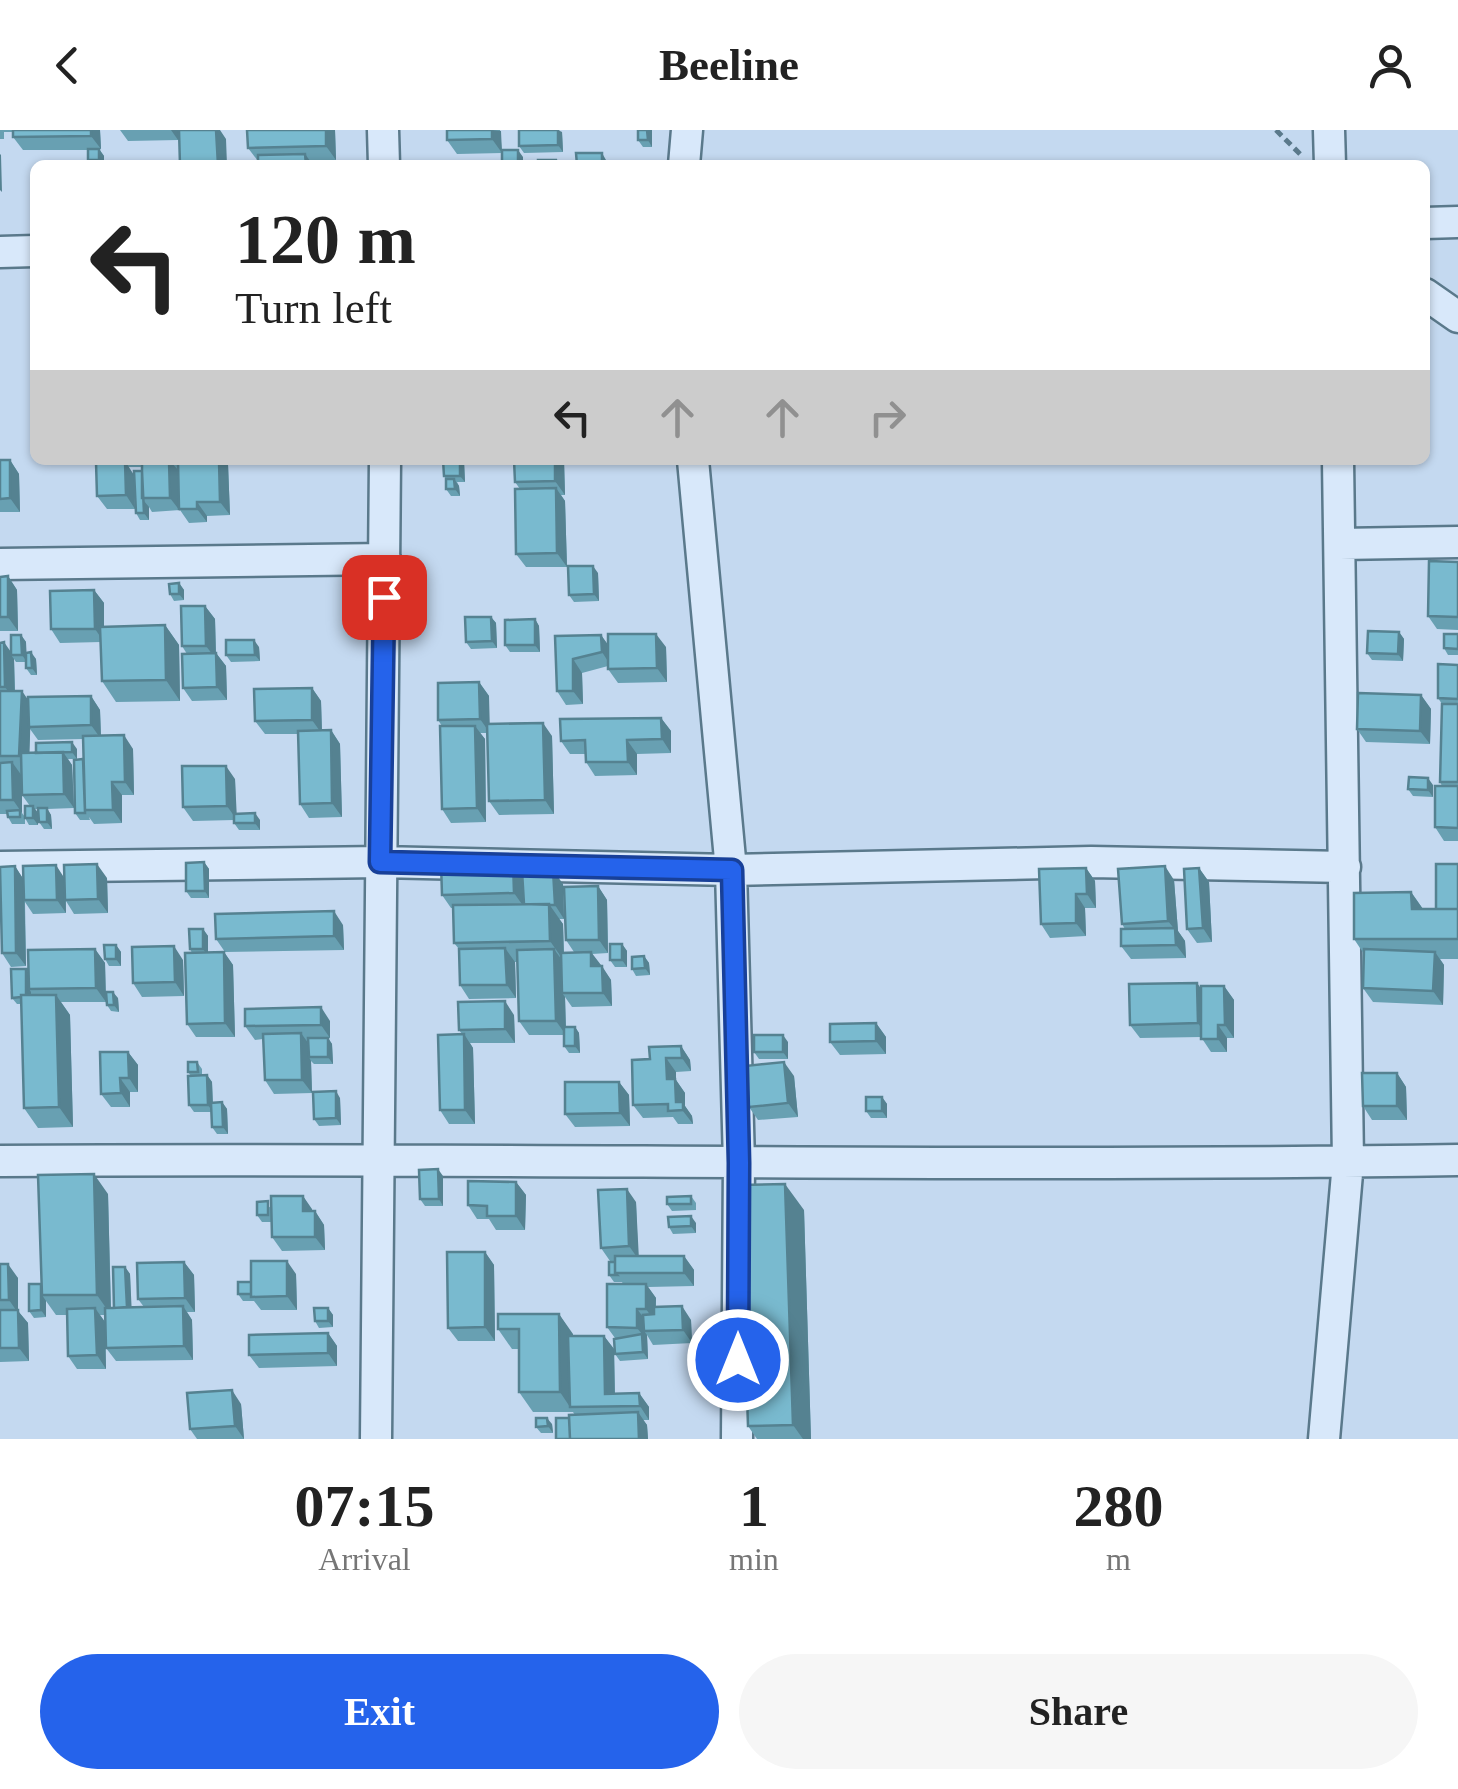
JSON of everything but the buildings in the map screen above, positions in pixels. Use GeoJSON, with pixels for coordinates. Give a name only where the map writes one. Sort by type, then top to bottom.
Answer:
{"type":"FeatureCollection","features":[{"type":"Feature","properties":{"kind":"street"},"geometry":{"type":"LineString","coordinates":[[383,130],[384,160]]}},
{"type":"Feature","properties":{"kind":"street"},"geometry":{"type":"LineString","coordinates":[[684,160],[687,130]]}},
{"type":"Feature","properties":{"kind":"street"},"geometry":{"type":"LineString","coordinates":[[1330,130],[1330,160]]}},
{"type":"Feature","properties":{"kind":"street"},"geometry":{"type":"LineString","coordinates":[[1430,223],[1458,222]]}},
{"type":"Feature","properties":{"kind":"street"},"geometry":{"type":"LineString","coordinates":[[0,252],[30,251]]}},
{"type":"Feature","properties":{"kind":"street"},"geometry":{"type":"LineString","coordinates":[[1430,297],[1458,317]]}},
{"type":"Feature","properties":{"kind":"street"},"geometry":{"type":"LineString","coordinates":[[376,1439],[385,465]]}},
{"type":"Feature","properties":{"kind":"street"},"geometry":{"type":"LineString","coordinates":[[693,465],[732,870],[739,1163],[737,1439]]}},
{"type":"Feature","properties":{"kind":"street"},"geometry":{"type":"LineString","coordinates":[[1324,1439],[1348,1162],[1338,465]]}},
{"type":"Feature","properties":{"kind":"street"},"geometry":{"type":"LineString","coordinates":[[1340,544],[1458,542]]}},
{"type":"Feature","properties":{"kind":"street"},"geometry":{"type":"LineString","coordinates":[[0,564],[385,559]]}},
{"type":"Feature","properties":{"kind":"street"},"geometry":{"type":"LineString","coordinates":[[0,867],[380,862],[732,870],[1091,862],[1345,868]]}},
{"type":"Feature","properties":{"kind":"street"},"geometry":{"type":"LineString","coordinates":[[0,1161],[1458,1160]]}},
{"type":"Feature","properties":{"kind":"path"},"geometry":{"type":"LineString","coordinates":[[1276,130],[1307,160]]}},
{"type":"Feature","properties":{"kind":"route"},"geometry":{"type":"LineString","coordinates":[[384,597],[380,862],[732,870],[739,1163],[738,1360]]}}]}
